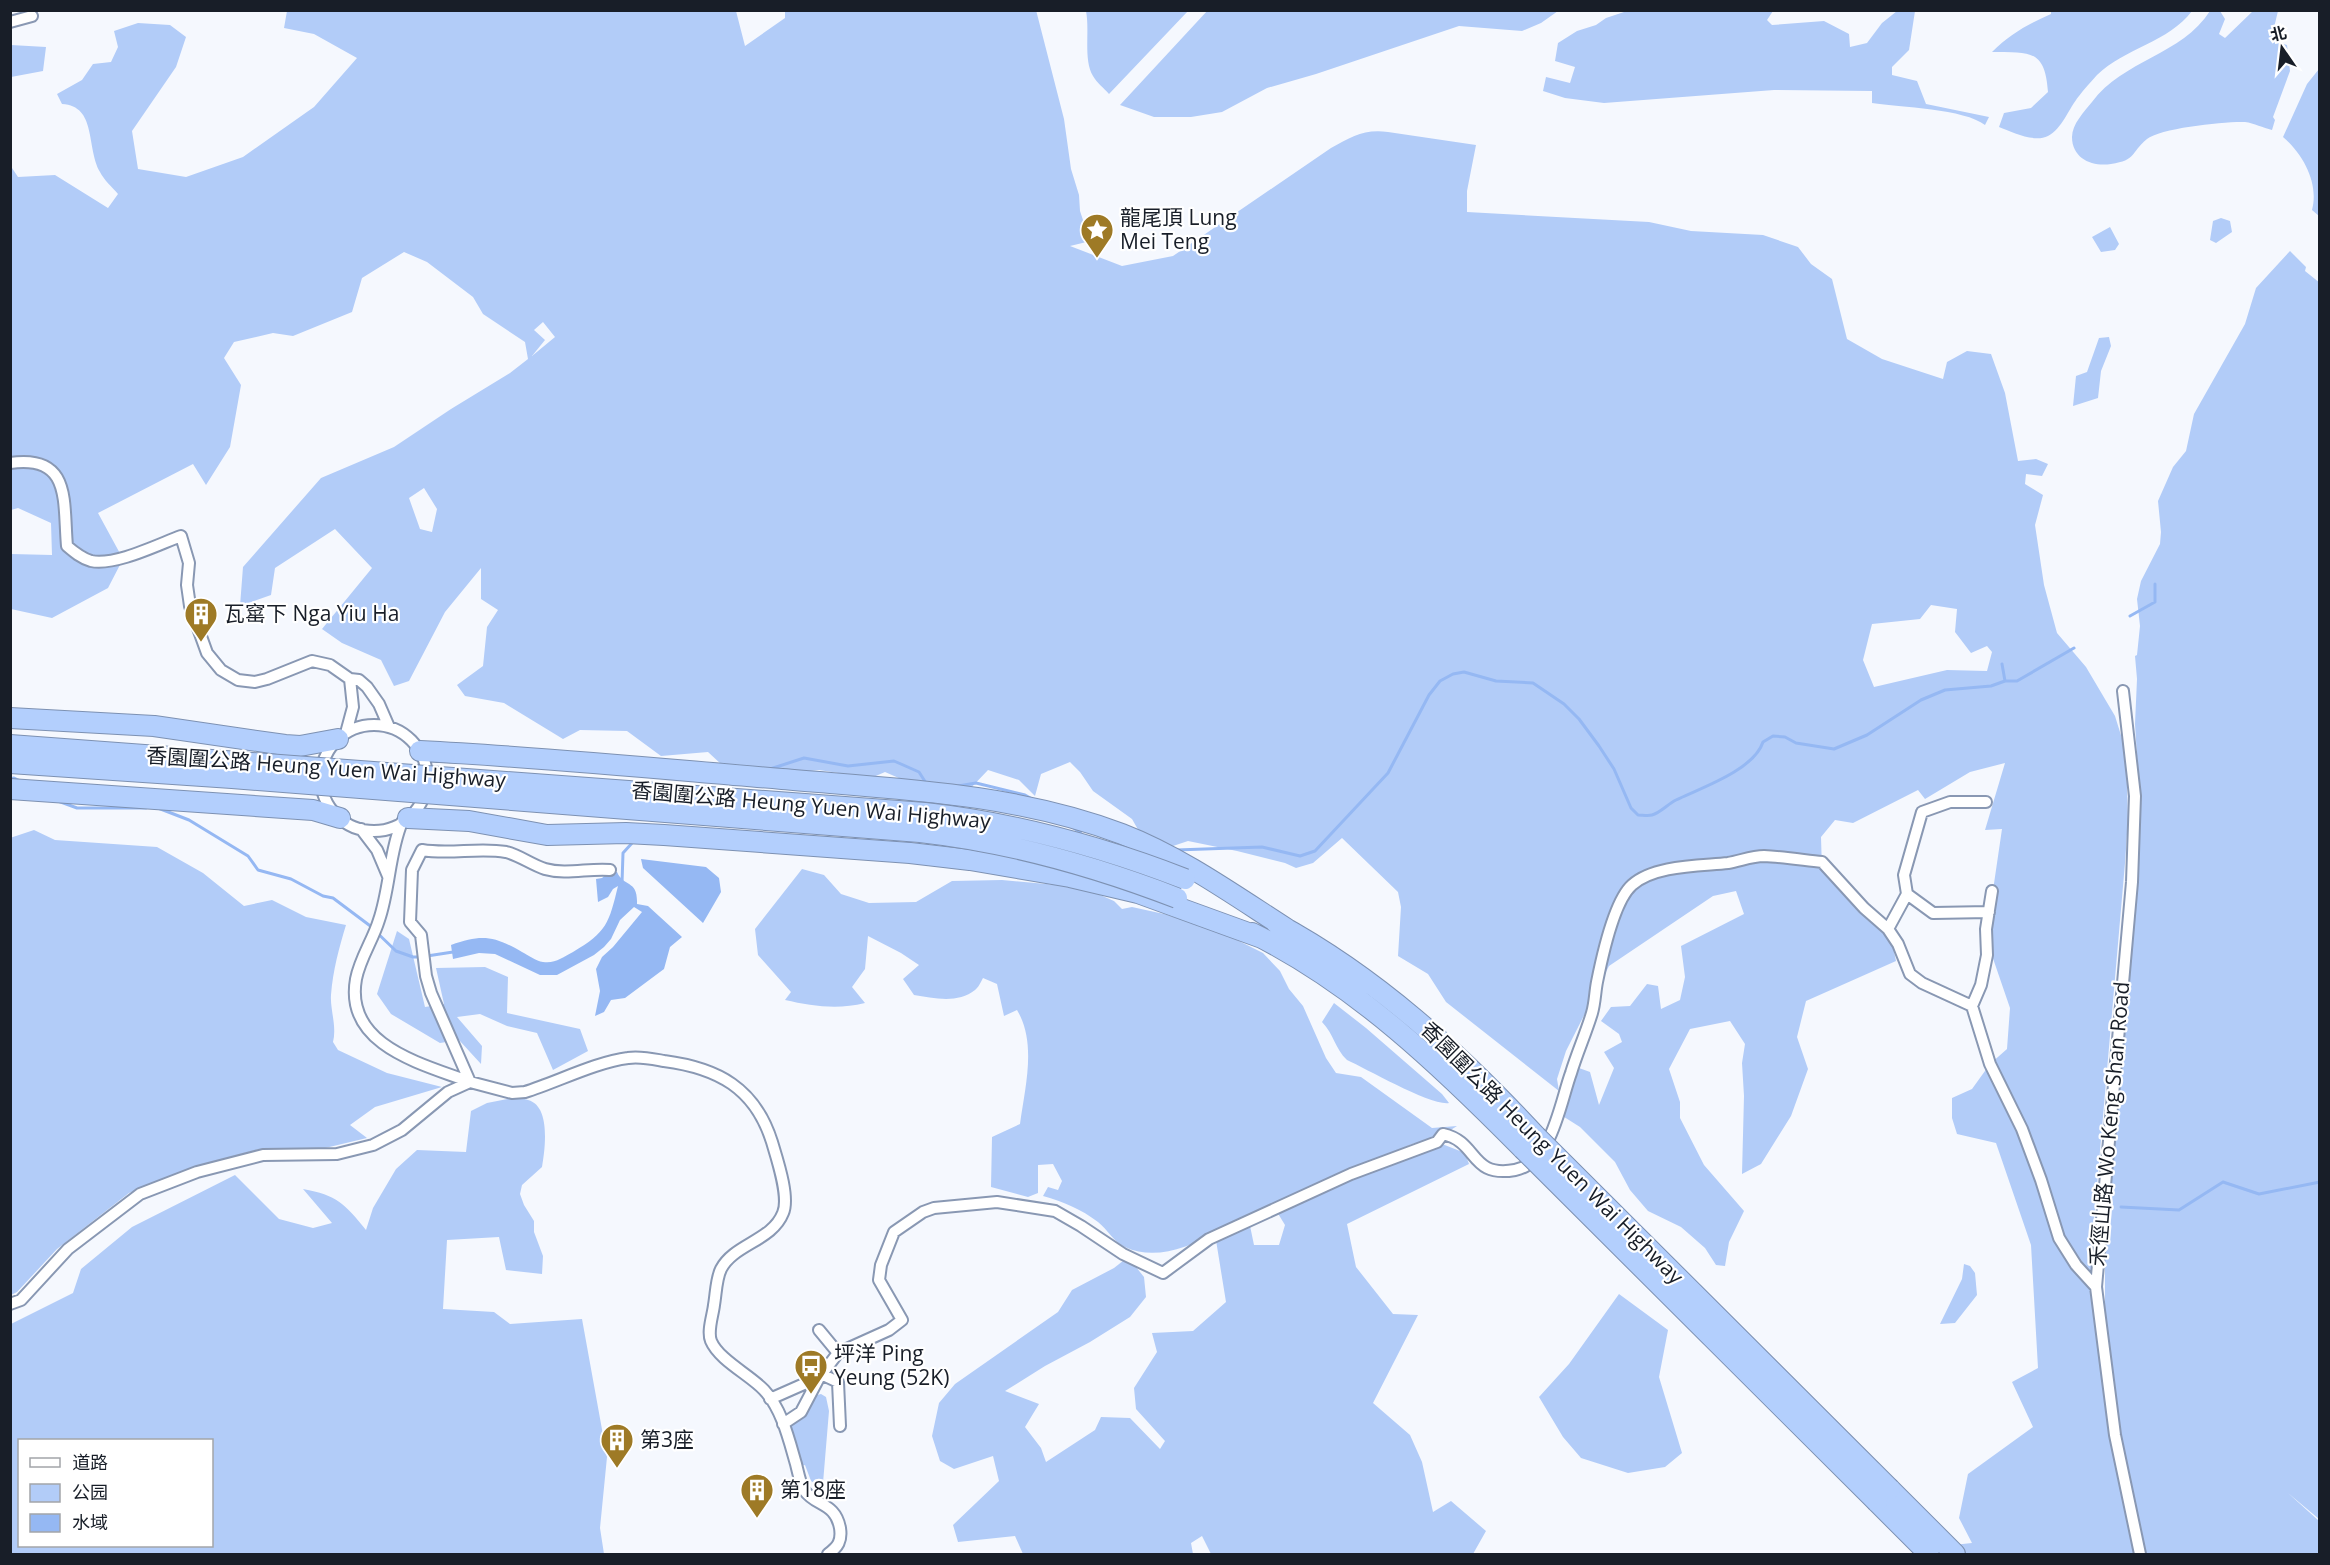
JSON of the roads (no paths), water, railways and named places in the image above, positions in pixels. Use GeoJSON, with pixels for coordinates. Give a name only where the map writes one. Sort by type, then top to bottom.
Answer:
{"type":"FeatureCollection","features":[{"type":"Feature","properties":{"kind":"highway"},"geometry":{"type":"LineString","coordinates":[[10,718],[154,726],[300,746],[342,736]]}},
{"type":"Feature","properties":{"kind":"highway","name":"香園圍公路 Heung Yuen Wai Highway"},"geometry":{"type":"LineString","coordinates":[[10,745],[944,815],[1002,823],[1068,839],[1187,873],[1287,929],[1343,964],[1412,1015],[1483,1080],[1530,1142]]}},
{"type":"Feature","properties":{"kind":"highway"},"geometry":{"type":"LineString","coordinates":[[420,751],[504,755],[990,799],[1060,814],[1119,833],[1163,852],[1187,873]]}},
{"type":"Feature","properties":{"kind":"highway","name":"香園圍公路 Heung Yuen Wai Highway"},"geometry":{"type":"LineString","coordinates":[[10,763],[256,779],[928,833],[982,840],[1053,856],[1126,879],[1262,938],[1316,971],[1386,1021],[1530,1142],[1883,1496],[1955,1554]]}},
{"type":"Feature","properties":{"kind":"highway"},"geometry":{"type":"LineString","coordinates":[[10,789],[313,810],[340,818]]}},
{"type":"Feature","properties":{"kind":"highway"},"geometry":{"type":"LineString","coordinates":[[405,820],[470,821],[547,835],[626,833],[910,853],[970,860],[1110,885],[1176,902]]}},
{"type":"Feature","properties":{"kind":"highway","name":"香園圍公路 Heung Yuen Wai Highway"},"geometry":{"type":"LineString","coordinates":[[1883,1496],[1929,1554]]}},
{"type":"Feature","properties":{"kind":"street"},"geometry":{"type":"LineString","coordinates":[[10,22],[33,16]]}},
{"type":"Feature","properties":{"kind":"street"},"geometry":{"type":"LineString","coordinates":[[10,463],[35,462],[55,472],[64,494],[67,546],[77,555],[91,561],[109,562],[181,536],[189,563],[187,585],[189,606],[207,652],[221,670],[237,680],[255,682],[312,661],[330,665],[350,679],[359,680],[372,693],[389,727]]}},
{"type":"Feature","properties":{"kind":"street"},"geometry":{"type":"LineString","coordinates":[[350,679],[352,708],[342,736],[326,757],[321,779],[326,800],[340,818],[361,829],[376,850],[388,877]]}},
{"type":"Feature","properties":{"kind":"street","name":"禾徑山路 Wo Keng Shan Road"},"geometry":{"type":"LineString","coordinates":[[2123,691],[2135,796],[2132,882],[2096,1287],[2115,1435],[2140,1554]]}},
{"type":"Feature","properties":{"kind":"street"},"geometry":{"type":"LineString","coordinates":[[342,736],[360,727],[374,725],[389,727],[412,740],[420,751],[424,760],[427,781],[421,801],[405,820],[394,846],[377,927],[364,954],[356,980],[355,996],[361,1019],[378,1041],[406,1057],[470,1082],[512,1093],[525,1092],[629,1057],[679,1063],[707,1070],[724,1077],[752,1102],[767,1129],[784,1191],[784,1211],[768,1233],[731,1257],[719,1272],[710,1330],[711,1341],[723,1356],[765,1390],[783,1424],[804,1489],[830,1508],[838,1520],[840,1541],[837,1547],[828,1554]]}},
{"type":"Feature","properties":{"kind":"street"},"geometry":{"type":"LineString","coordinates":[[1888,929],[1907,894],[1904,875],[1923,812],[1950,802],[1986,802]]}},
{"type":"Feature","properties":{"kind":"street"},"geometry":{"type":"LineString","coordinates":[[361,829],[384,829],[405,820]]}},
{"type":"Feature","properties":{"kind":"street"},"geometry":{"type":"LineString","coordinates":[[470,1082],[431,993],[426,976],[421,935],[410,921],[412,870],[422,850],[441,853],[469,850],[507,852],[552,870],[610,870]]}},
{"type":"Feature","properties":{"kind":"street"},"geometry":{"type":"LineString","coordinates":[[783,1424],[801,1412],[821,1374],[838,1353],[890,1330],[902,1320],[879,1280],[881,1265],[894,1232],[923,1212],[934,1208],[997,1202],[1055,1211],[1123,1254],[1163,1273],[1209,1239],[1351,1174],[1437,1142],[1443,1134],[1452,1136],[1463,1143],[1483,1167],[1497,1171],[1516,1170],[1531,1164],[1548,1141],[1556,1124],[1570,1074],[1593,1012],[1597,983],[1619,902],[1633,884],[1654,873],[1683,867],[1730,863],[1761,856],[1822,862],[1864,908],[1888,929],[1898,944],[1910,974],[1922,983],[1972,1006]]}},
{"type":"Feature","properties":{"kind":"street"},"geometry":{"type":"LineString","coordinates":[[1992,891],[1986,929],[1987,955],[1981,985],[1972,1006],[1990,1064],[2022,1129],[2041,1180],[2058,1238],[2076,1265],[2096,1287]]}},
{"type":"Feature","properties":{"kind":"street"},"geometry":{"type":"LineString","coordinates":[[1907,894],[1934,913],[1989,912]]}},
{"type":"Feature","properties":{"kind":"street"},"geometry":{"type":"LineString","coordinates":[[10,1304],[21,1300],[68,1249],[140,1194],[197,1172],[262,1155],[337,1154],[373,1145],[402,1130],[448,1092],[470,1082]]}},
{"type":"Feature","properties":{"kind":"street"},"geometry":{"type":"LineString","coordinates":[[819,1330],[838,1353]]}},
{"type":"Feature","properties":{"kind":"street"},"geometry":{"type":"LineString","coordinates":[[770,1399],[802,1386],[821,1374]]}},
{"type":"Feature","properties":{"kind":"street"},"geometry":{"type":"LineString","coordinates":[[821,1374],[838,1382],[840,1426]]}},
{"type":"Feature","properties":{"kind":"water"},"geometry":{"type":"Polygon","coordinates":[[[641,859],[706,867],[719,878],[721,892],[703,923],[643,868],[641,859]]]}},
{"type":"Feature","properties":{"kind":"water"},"geometry":{"type":"Polygon","coordinates":[[[610,871],[617,872],[633,887],[637,896],[637,904],[648,906],[682,937],[670,947],[664,969],[625,998],[611,1000],[604,1012],[595,1016],[600,991],[596,969],[602,957],[642,912],[634,907],[620,920],[611,939],[604,947],[557,975],[540,975],[495,954],[479,953],[453,959],[451,945],[480,938],[503,943],[543,962],[555,961],[573,952],[600,932],[609,918],[618,886],[608,897],[598,902],[596,879],[602,878],[610,871]]]}},
{"type":"Feature","properties":{"kind":"waterway"},"geometry":{"type":"LineString","coordinates":[[2130,616],[2155,602],[2155,584]]}},
{"type":"Feature","properties":{"kind":"waterway"},"geometry":{"type":"LineString","coordinates":[[1176,850],[1262,847],[1300,856],[1315,851],[1388,773],[1429,695],[1440,681],[1453,674],[1464,672],[1496,681],[1533,683],[1564,704],[1579,719],[1614,769],[1631,808],[1638,815],[1649,815],[1726,777],[1749,761],[1758,752],[1763,742],[1773,736],[1785,737],[1796,743],[1834,749],[1867,735],[1921,700],[1945,690],[2017,681],[2074,648]]}},
{"type":"Feature","properties":{"kind":"waterway"},"geometry":{"type":"LineString","coordinates":[[2002,664],[2005,681]]}},
{"type":"Feature","properties":{"kind":"waterway"},"geometry":{"type":"LineString","coordinates":[[770,769],[804,758],[848,766],[894,761],[919,772],[926,783]]}},
{"type":"Feature","properties":{"kind":"waterway"},"geometry":{"type":"LineString","coordinates":[[10,779],[20,781]]}},
{"type":"Feature","properties":{"kind":"waterway"},"geometry":{"type":"LineString","coordinates":[[958,786],[976,783],[1025,795],[1032,799]]}},
{"type":"Feature","properties":{"kind":"waterway"},"geometry":{"type":"LineString","coordinates":[[58,801],[77,808],[146,808]]}},
{"type":"Feature","properties":{"kind":"waterway"},"geometry":{"type":"LineString","coordinates":[[158,808],[189,820],[248,856],[258,870],[291,879],[323,896],[333,898],[369,925],[396,951],[413,957],[421,957]]}},
{"type":"Feature","properties":{"kind":"waterway"},"geometry":{"type":"LineString","coordinates":[[1072,827],[1080,832],[1082,837]]}},
{"type":"Feature","properties":{"kind":"waterway"},"geometry":{"type":"LineString","coordinates":[[622,883],[623,853],[633,842]]}},
{"type":"Feature","properties":{"kind":"waterway"},"geometry":{"type":"LineString","coordinates":[[427,956],[453,952]]}},
{"type":"Feature","properties":{"kind":"waterway"},"geometry":{"type":"LineString","coordinates":[[2121,1207],[2179,1210],[2223,1182],[2259,1194],[2320,1182]]}},
{"type":"Feature","properties":{"kind":"place","name":"龍尾頂 Lung Mei Teng"},"geometry":{"type":"Point","coordinates":[1097,259]}},
{"type":"Feature","properties":{"kind":"place","name":"瓦窰下 Nga Yiu Ha"},"geometry":{"type":"Point","coordinates":[201,643]}},
{"type":"Feature","properties":{"kind":"place","name":"坪洋 Ping Yeung (52K)"},"geometry":{"type":"Point","coordinates":[811,1395]}},
{"type":"Feature","properties":{"kind":"place","name":"第3座"},"geometry":{"type":"Point","coordinates":[617,1469]}},
{"type":"Feature","properties":{"kind":"place","name":"第18座"},"geometry":{"type":"Point","coordinates":[757,1519]}}]}
